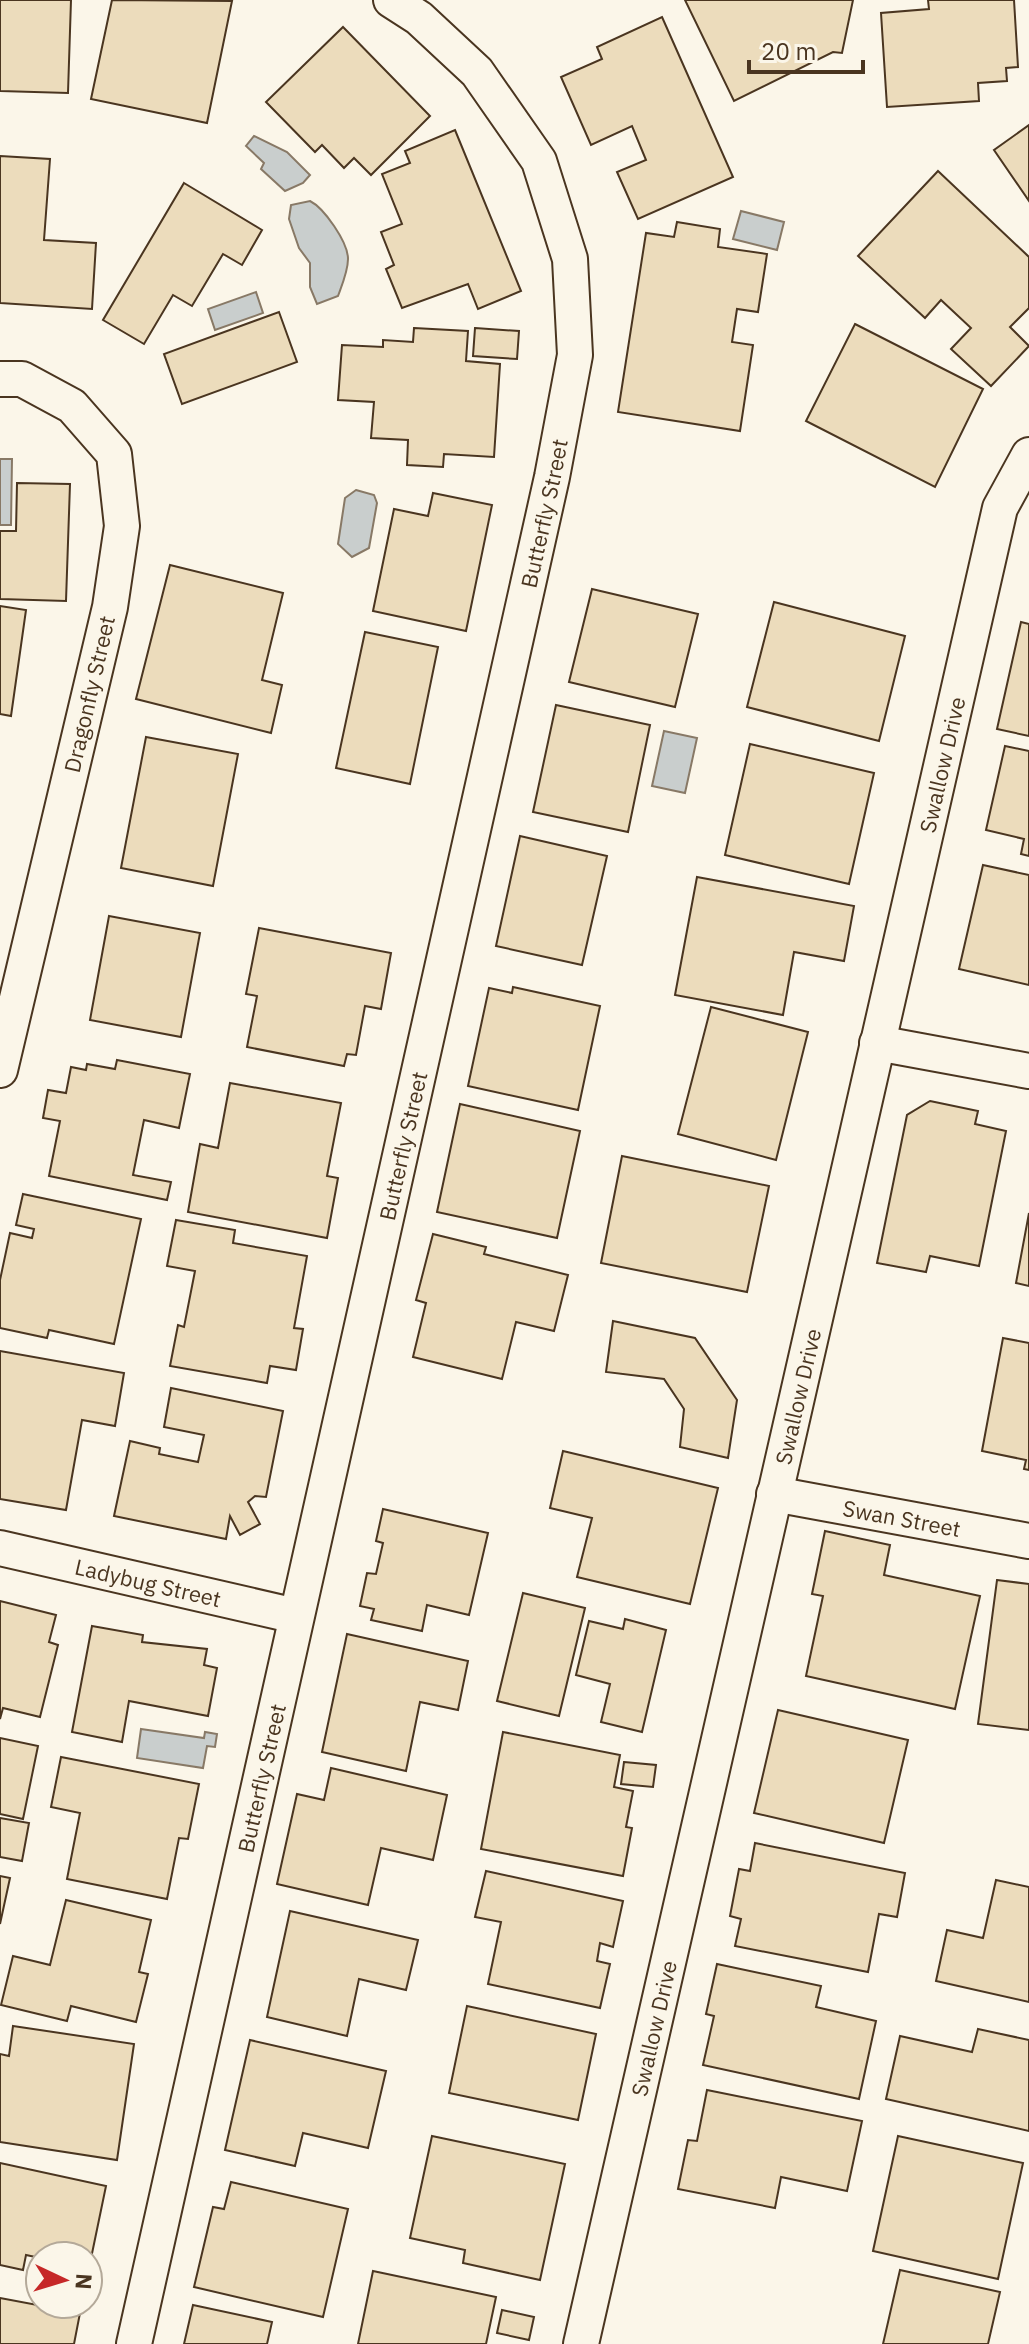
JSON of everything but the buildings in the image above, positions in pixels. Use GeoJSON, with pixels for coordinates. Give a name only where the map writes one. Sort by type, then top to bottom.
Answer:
{"type":"FeatureCollection","features":[{"type":"Feature","properties":{"kind":"street","name":"Butterfly Street"},"geometry":{"type":"LineString","coordinates":[[134,2344],[552,477],[575,355],[570,259],[539,161],[477,72],[419,18],[391,0]]}},
{"type":"Feature","properties":{"kind":"street","name":"Dragonfly Street"},"geometry":{"type":"LineString","coordinates":[[0,379],[22,379],[72,406],[114,454],[122,526],[110,607],[0,1070]]}},
{"type":"Feature","properties":{"kind":"street","name":"Swallow Drive"},"geometry":{"type":"LineString","coordinates":[[581,2344],[1000,508],[1029,455]]}},
{"type":"Feature","properties":{"kind":"street"},"geometry":{"type":"LineString","coordinates":[[877,1043],[1029,1071]]}},
{"type":"Feature","properties":{"kind":"street","name":"Swan Street"},"geometry":{"type":"LineString","coordinates":[[774,1494],[1029,1541]]}},
{"type":"Feature","properties":{"kind":"street","name":"Ladybug Street"},"geometry":{"type":"LineString","coordinates":[[0,1548],[296,1616]]}},
{"type":"Feature","properties":{"kind":"shaded area"},"geometry":{"type":"Polygon","coordinates":[[[254,136],[287,152],[310,175],[303,183],[285,191],[261,169],[264,163],[246,146],[254,136]]]}},
{"type":"Feature","properties":{"kind":"shaded area"},"geometry":{"type":"Polygon","coordinates":[[[310,201],[334,226],[348,259],[338,296],[317,304],[310,287],[310,263],[299,248],[289,219],[291,205],[310,201]]]}},
{"type":"Feature","properties":{"kind":"shaded area"},"geometry":{"type":"Polygon","coordinates":[[[741,211],[784,222],[777,250],[733,239],[741,211]]]}},
{"type":"Feature","properties":{"kind":"shaded area"},"geometry":{"type":"Polygon","coordinates":[[[256,292],[263,313],[215,330],[208,309],[256,292]]]}},
{"type":"Feature","properties":{"kind":"shaded area"},"geometry":{"type":"Polygon","coordinates":[[[0,459],[12,459],[11,525],[0,525],[0,459]]]}},
{"type":"Feature","properties":{"kind":"shaded area"},"geometry":{"type":"Polygon","coordinates":[[[356,490],[374,495],[377,503],[369,548],[352,557],[338,544],[345,498],[356,490]]]}},
{"type":"Feature","properties":{"kind":"shaded area"},"geometry":{"type":"Polygon","coordinates":[[[664,731],[697,738],[685,793],[652,786],[664,731]]]}},
{"type":"Feature","properties":{"kind":"shaded area"},"geometry":{"type":"Polygon","coordinates":[[[141,1729],[204,1738],[205,1732],[217,1734],[215,1747],[207,1746],[203,1768],[137,1758],[141,1729]]]}}]}
